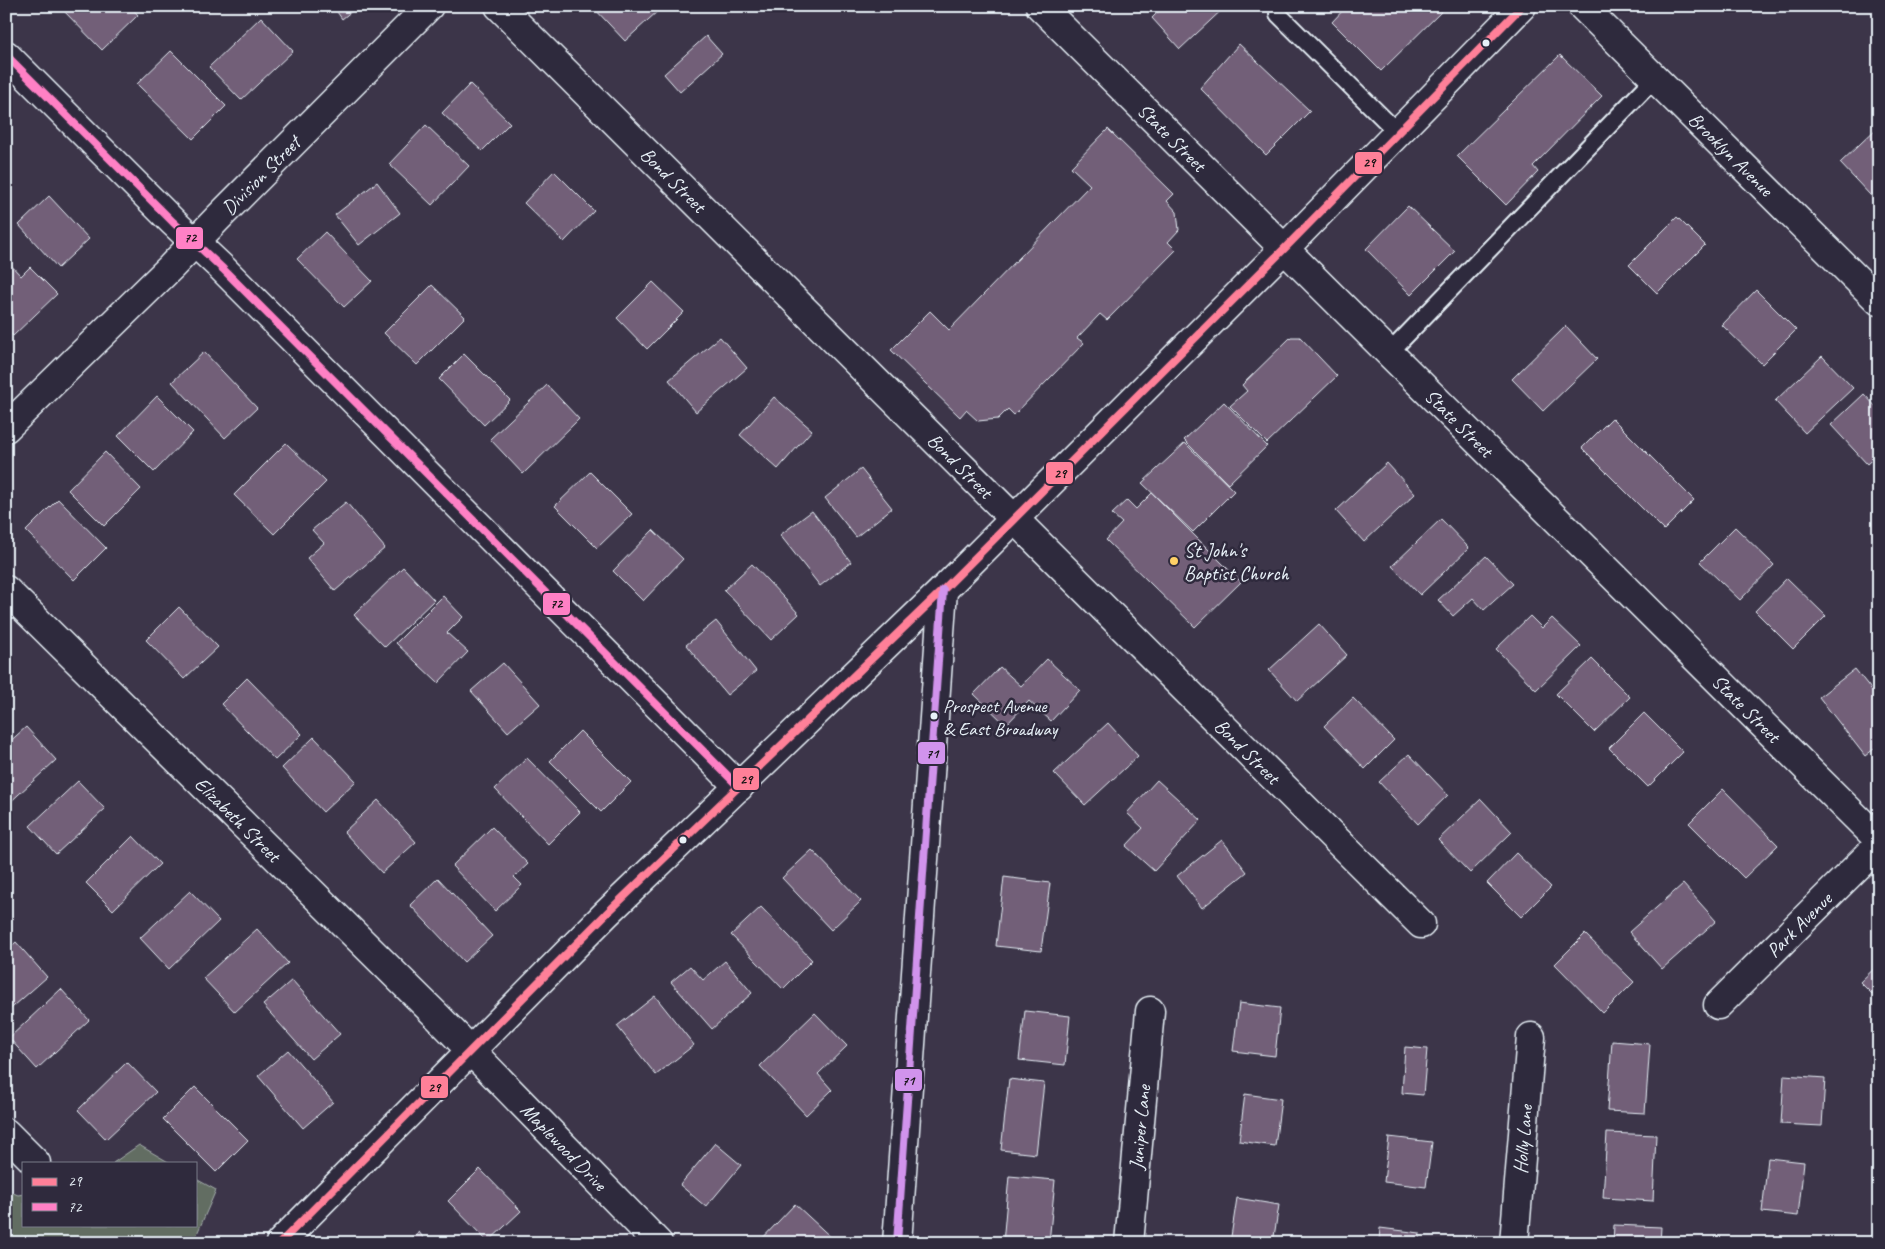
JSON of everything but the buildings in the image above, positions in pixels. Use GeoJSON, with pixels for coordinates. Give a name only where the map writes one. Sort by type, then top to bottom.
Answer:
{"type":"FeatureCollection","features":[{"type":"Feature","properties":{"kind":"street","name":"Division Street"},"geometry":{"type":"LineString","coordinates":[[6,428],[430,6]]}},
{"type":"Feature","properties":{"kind":"street","name":"Bond Street"},"geometry":{"type":"LineString","coordinates":[[499,6],[1421,924]]}},
{"type":"Feature","properties":{"kind":"street","name":"State Street"},"geometry":{"type":"LineString","coordinates":[[1040,6],[1879,840]]}},
{"type":"Feature","properties":{"kind":"street"},"geometry":{"type":"LineString","coordinates":[[280,1243],[606,914],[943,590],[1284,249],[1522,6]]}},
{"type":"Feature","properties":{"kind":"street","name":"Brooklyn Avenue"},"geometry":{"type":"LineString","coordinates":[[1582,6],[1879,301]]}},
{"type":"Feature","properties":{"kind":"street"},"geometry":{"type":"LineString","coordinates":[[6,54],[739,787]]}},
{"type":"Feature","properties":{"kind":"street","name":"Elizabeth Street"},"geometry":{"type":"LineString","coordinates":[[6,590],[470,1050]]}},
{"type":"Feature","properties":{"kind":"street"},"geometry":{"type":"LineString","coordinates":[[897,1243],[943,590]]}},
{"type":"Feature","properties":{"kind":"street","name":"Park Avenue"},"geometry":{"type":"LineString","coordinates":[[1718,1005],[1879,845]]}},
{"type":"Feature","properties":{"kind":"street","name":"Juniper Lane"},"geometry":{"type":"LineString","coordinates":[[1129,1243],[1150,1011]]}},
{"type":"Feature","properties":{"kind":"street","name":"Holly Lane"},"geometry":{"type":"LineString","coordinates":[[1514,1243],[1531,1037]]}},
{"type":"Feature","properties":{"kind":"street","name":"Maplewood Drive"},"geometry":{"type":"LineString","coordinates":[[470,1050],[658,1243]]}},
{"type":"Feature","properties":{"kind":"street"},"geometry":{"type":"LineString","coordinates":[[6,1133],[35,1162]]}},
{"type":"Feature","properties":{"kind":"lane"},"geometry":{"type":"LineString","coordinates":[[1278,14],[1398,133]]}},
{"type":"Feature","properties":{"kind":"lane"},"geometry":{"type":"LineString","coordinates":[[1389,353],[1655,78]]}},
{"type":"Feature","properties":{"kind":"green space"},"geometry":{"type":"Polygon","coordinates":[[[139,1145],[168,1162],[114,1162],[139,1145]]]}},
{"type":"Feature","properties":{"kind":"green space"},"geometry":{"type":"Polygon","coordinates":[[[198,1180],[216,1190],[193,1243],[6,1243],[6,1190],[18,1195],[22,1194],[22,1226],[198,1226],[198,1180]]]}},
{"type":"Feature","properties":{"kind":"transit line","name":"29"},"geometry":{"type":"LineString","coordinates":[[280,1243],[606,914],[943,590],[1284,249],[1522,6]]}},
{"type":"Feature","properties":{"kind":"transit line","name":"72"},"geometry":{"type":"LineString","coordinates":[[6,55],[173,222],[223,269],[739,787]]}},
{"type":"Feature","properties":{"kind":"transit line","name":"71"},"geometry":{"type":"LineString","coordinates":[[897,1243],[943,590]]}},
{"type":"Feature","properties":{"kind":"place","name":"St John's Baptist Church"},"geometry":{"type":"Point","coordinates":[1174,561]}},
{"type":"Feature","properties":{"kind":"place","name":"Prospect Avenue & East Broadway"},"geometry":{"type":"Point","coordinates":[934,716]}}]}
